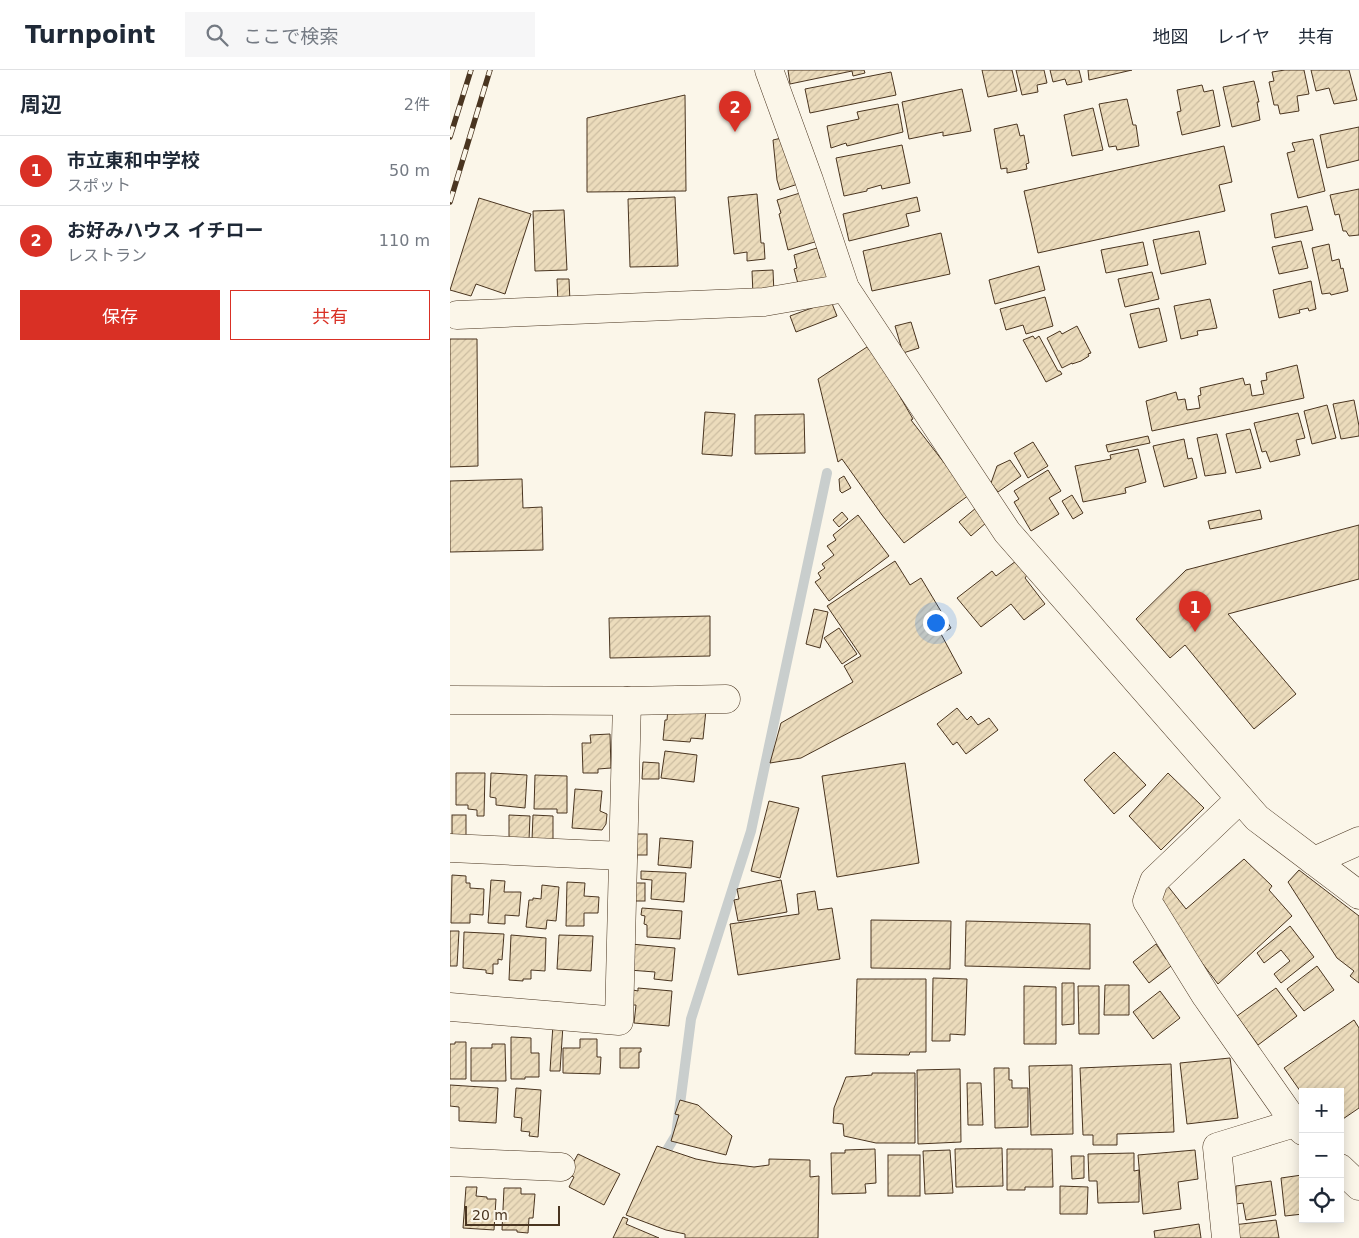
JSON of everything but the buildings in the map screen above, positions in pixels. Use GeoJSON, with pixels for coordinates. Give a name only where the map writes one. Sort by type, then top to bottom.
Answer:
{"type":"FeatureCollection","features":[{"type":"Feature","properties":{"kind":"street"},"geometry":{"type":"LineString","coordinates":[[769,70],[809,180],[845,288],[1007,532],[1258,818],[1359,896]]}},
{"type":"Feature","properties":{"kind":"street"},"geometry":{"type":"LineString","coordinates":[[457,316],[764,302],[845,288]]}},
{"type":"Feature","properties":{"kind":"street"},"geometry":{"type":"LineString","coordinates":[[450,700],[627,701],[726,699]]}},
{"type":"Feature","properties":{"kind":"street"},"geometry":{"type":"LineString","coordinates":[[450,1007],[619,1021],[627,701]]}},
{"type":"Feature","properties":{"kind":"street"},"geometry":{"type":"LineString","coordinates":[[1226,1238],[1217,1146],[1299,1127],[1206,996],[1147,901],[1154,881],[1240,799]]}},
{"type":"Feature","properties":{"kind":"street"},"geometry":{"type":"LineString","coordinates":[[1314,861],[1359,841]]}},
{"type":"Feature","properties":{"kind":"street"},"geometry":{"type":"LineString","coordinates":[[450,848],[623,856]]}},
{"type":"Feature","properties":{"kind":"street"},"geometry":{"type":"LineString","coordinates":[[450,1162],[561,1166]]}},
{"type":"Feature","properties":{"kind":"street"},"geometry":{"type":"LineString","coordinates":[[1344,1172],[1359,1186]]}},
{"type":"Feature","properties":{"kind":"waterway"},"geometry":{"type":"LineString","coordinates":[[661,1160],[676,1135],[691,1019],[751,831],[827,473]]}},
{"type":"Feature","properties":{"kind":"railway"},"geometry":{"type":"LineString","coordinates":[[450,137],[471,70]]}},
{"type":"Feature","properties":{"kind":"railway"},"geometry":{"type":"LineString","coordinates":[[450,202],[490,70]]}},
{"type":"Feature","properties":{"kind":"place","name":"お好みハウス イチロー"},"geometry":{"type":"Point","coordinates":[735,132]}},
{"type":"Feature","properties":{"kind":"place","name":"市立東和中学校"},"geometry":{"type":"Point","coordinates":[1195,632]}}]}
